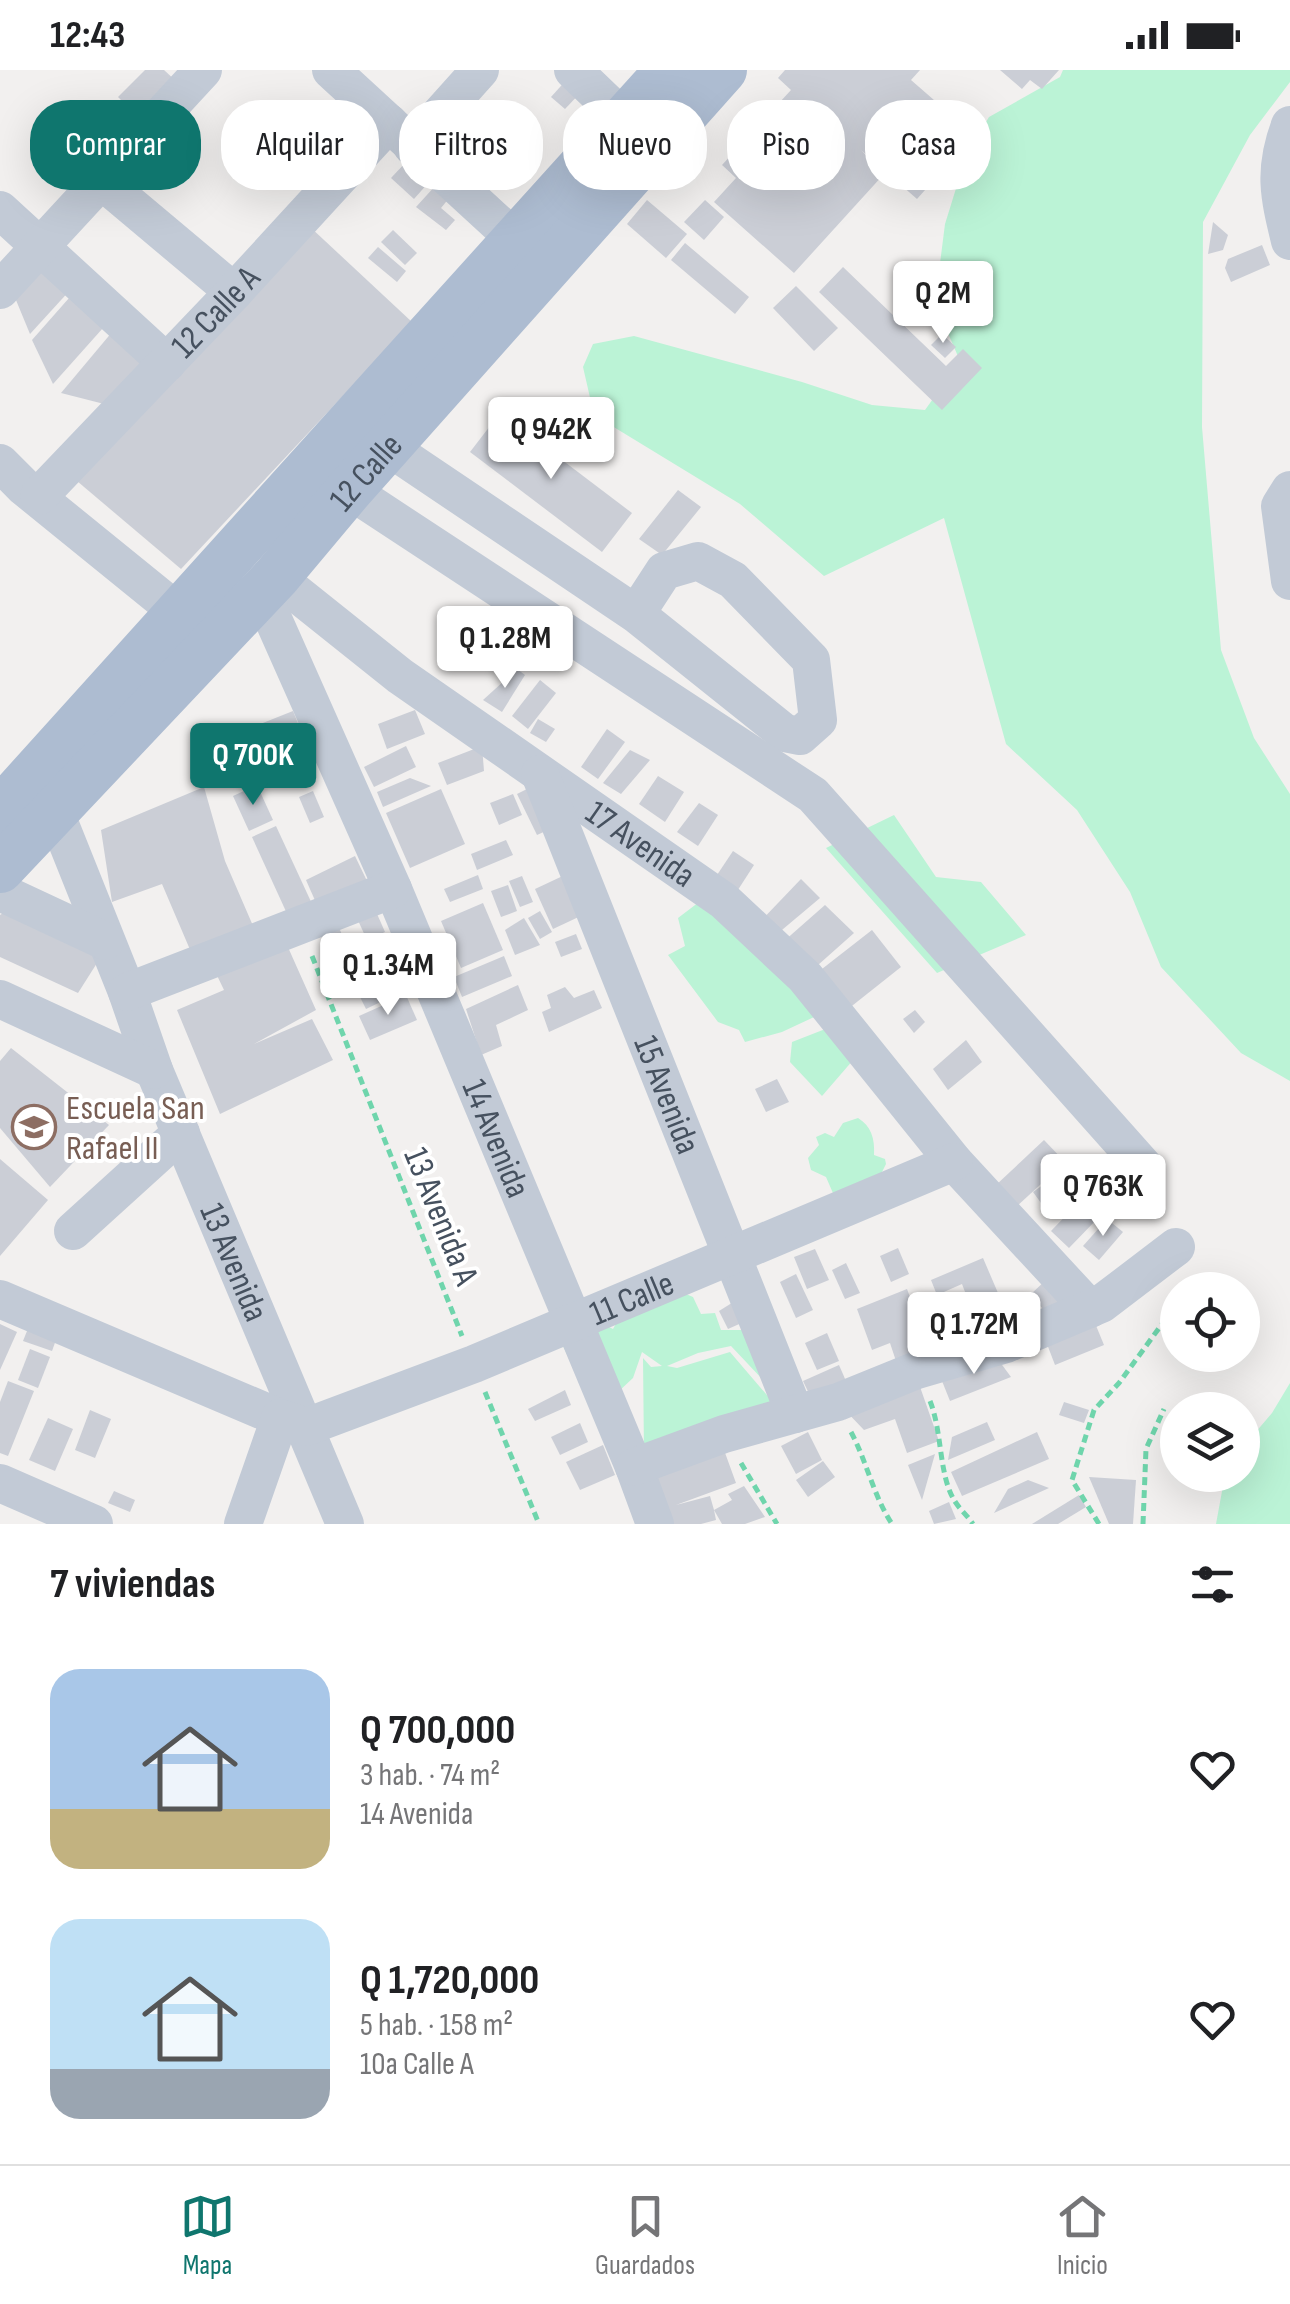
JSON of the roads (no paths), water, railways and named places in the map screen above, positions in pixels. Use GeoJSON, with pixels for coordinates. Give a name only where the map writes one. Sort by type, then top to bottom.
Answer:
{"type":"FeatureCollection","features":[{"type":"Feature","properties":{"kind":"main road","name":"12 Calle"},"geometry":{"type":"LineString","coordinates":[[642,100],[669,70]]}},
{"type":"Feature","properties":{"kind":"main road","name":"12 Calle"},"geometry":{"type":"LineString","coordinates":[[26,802],[268,585],[723,70]]}},
{"type":"Feature","properties":{"kind":"main road","name":"12 Calle"},"geometry":{"type":"LineString","coordinates":[[0,869],[26,802],[178,612],[563,188]]}},
{"type":"Feature","properties":{"kind":"street"},"geometry":{"type":"LineString","coordinates":[[176,100],[203,70]]}},
{"type":"Feature","properties":{"kind":"street"},"geometry":{"type":"LineString","coordinates":[[331,70],[399,133]]}},
{"type":"Feature","properties":{"kind":"street","name":"12 Calle A"},"geometry":{"type":"LineString","coordinates":[[442,100],[480,70]]}},
{"type":"Feature","properties":{"kind":"street"},"geometry":{"type":"LineString","coordinates":[[573,70],[604,100]]}},
{"type":"Feature","properties":{"kind":"street"},"geometry":{"type":"LineString","coordinates":[[1290,125],[1283,144],[1278,190],[1290,240]]}},
{"type":"Feature","properties":{"kind":"street","name":"12 Calle A"},"geometry":{"type":"LineString","coordinates":[[16,490],[167,363],[234,292],[399,135]]}},
{"type":"Feature","properties":{"kind":"street"},"geometry":{"type":"LineString","coordinates":[[0,290],[94,190]]}},
{"type":"Feature","properties":{"kind":"street"},"geometry":{"type":"LineString","coordinates":[[112,190],[234,292]]}},
{"type":"Feature","properties":{"kind":"street"},"geometry":{"type":"LineString","coordinates":[[461,190],[516,240]]}},
{"type":"Feature","properties":{"kind":"street"},"geometry":{"type":"LineString","coordinates":[[0,210],[167,363]]}},
{"type":"Feature","properties":{"kind":"street"},"geometry":{"type":"LineString","coordinates":[[388,446],[636,614],[785,733],[800,736],[818,720],[811,660],[733,580],[698,561],[664,571],[636,614]]}},
{"type":"Feature","properties":{"kind":"street"},"geometry":{"type":"LineString","coordinates":[[16,490],[178,612]]}},
{"type":"Feature","properties":{"kind":"street"},"geometry":{"type":"LineString","coordinates":[[349,490],[813,795],[1144,1168]]}},
{"type":"Feature","properties":{"kind":"street"},"geometry":{"type":"LineString","coordinates":[[1286,500],[1290,581]]}},
{"type":"Feature","properties":{"kind":"street","name":"17 Avenida"},"geometry":{"type":"LineString","coordinates":[[268,585],[724,901],[805,977],[954,1162],[1090,1309]]}},
{"type":"Feature","properties":{"kind":"street","name":"14 Avenida"},"geometry":{"type":"LineString","coordinates":[[268,585],[655,1524]]}},
{"type":"Feature","properties":{"kind":"street","name":"15 Avenida"},"geometry":{"type":"LineString","coordinates":[[540,774],[794,1414]]}},
{"type":"Feature","properties":{"kind":"street","name":"13 Avenida"},"geometry":{"type":"LineString","coordinates":[[26,802],[104,940],[127,992],[293,1422],[345,1524]]}},
{"type":"Feature","properties":{"kind":"street"},"geometry":{"type":"LineString","coordinates":[[127,992],[393,889]]}},
{"type":"Feature","properties":{"kind":"street"},"geometry":{"type":"LineString","coordinates":[[0,892],[104,940]]}},
{"type":"Feature","properties":{"kind":"street"},"geometry":{"type":"LineString","coordinates":[[0,999],[154,1070]]}},
{"type":"Feature","properties":{"kind":"street"},"geometry":{"type":"LineString","coordinates":[[73,1232],[180,1133]]}},
{"type":"Feature","properties":{"kind":"street","name":"11 Calle"},"geometry":{"type":"LineString","coordinates":[[293,1422],[474,1364],[954,1162]]}},
{"type":"Feature","properties":{"kind":"street"},"geometry":{"type":"LineString","coordinates":[[634,1466],[724,1434],[838,1402],[917,1370],[1006,1344],[1090,1309],[1176,1248]]}},
{"type":"Feature","properties":{"kind":"street"},"geometry":{"type":"LineString","coordinates":[[0,1299],[293,1422],[243,1524]]}},
{"type":"Feature","properties":{"kind":"street"},"geometry":{"type":"LineString","coordinates":[[0,1483],[94,1524]]}},
{"type":"Feature","properties":{"kind":"place","name":"Escuela San Rafael II"},"geometry":{"type":"Point","coordinates":[34,1127]}}]}
